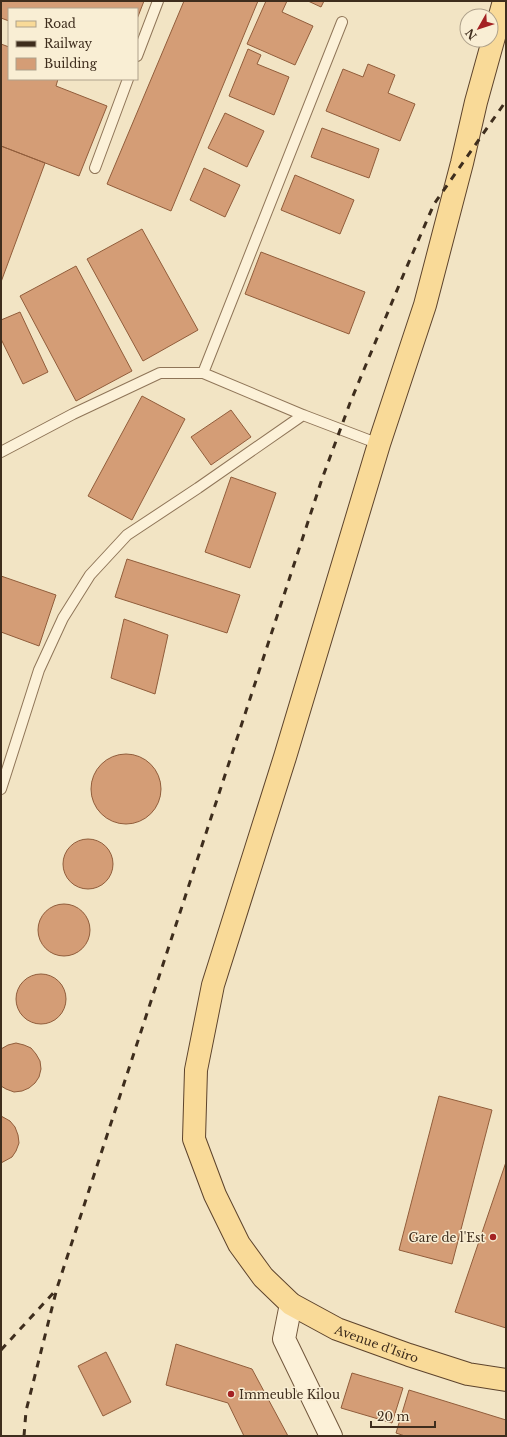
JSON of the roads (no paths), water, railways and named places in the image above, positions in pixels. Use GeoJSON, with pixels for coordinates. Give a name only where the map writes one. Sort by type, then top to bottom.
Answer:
{"type":"FeatureCollection","features":[{"type":"Feature","properties":{"kind":"main road","name":"Avenue d'Isiro"},"geometry":{"type":"LineString","coordinates":[[504,1],[476,102],[462,163],[425,305],[379,444],[282,765],[213,985],[196,1070],[194,1139],[215,1195],[239,1244],[263,1277],[291,1304],[337,1329],[409,1355],[468,1374],[506,1380]]}},
{"type":"Feature","properties":{"kind":"main road"},"geometry":{"type":"LineString","coordinates":[[291,1304],[284,1340],[331,1436]]}},
{"type":"Feature","properties":{"kind":"lane"},"geometry":{"type":"LineString","coordinates":[[138,53],[158,1]]}},
{"type":"Feature","properties":{"kind":"lane"},"geometry":{"type":"LineString","coordinates":[[203,372],[342,22]]}},
{"type":"Feature","properties":{"kind":"lane"},"geometry":{"type":"LineString","coordinates":[[95,168],[128,80]]}},
{"type":"Feature","properties":{"kind":"lane"},"geometry":{"type":"LineString","coordinates":[[1,452],[73,414],[160,373],[203,372],[303,415],[379,444]]}},
{"type":"Feature","properties":{"kind":"lane"},"geometry":{"type":"LineString","coordinates":[[1,789],[39,670],[63,618],[90,575],[127,536],[303,415]]}},
{"type":"Feature","properties":{"kind":"railway"},"geometry":{"type":"LineString","coordinates":[[24,1436],[26,1411],[57,1288],[322,479],[350,403],[434,204],[506,101]]}},
{"type":"Feature","properties":{"kind":"railway"},"geometry":{"type":"LineString","coordinates":[[1,1350],[56,1290]]}},
{"type":"Feature","properties":{"kind":"place","name":"Gare de l'Est"},"geometry":{"type":"Point","coordinates":[493,1237]}},
{"type":"Feature","properties":{"kind":"place","name":"Immeuble Kilou"},"geometry":{"type":"Point","coordinates":[231,1394]}}]}
